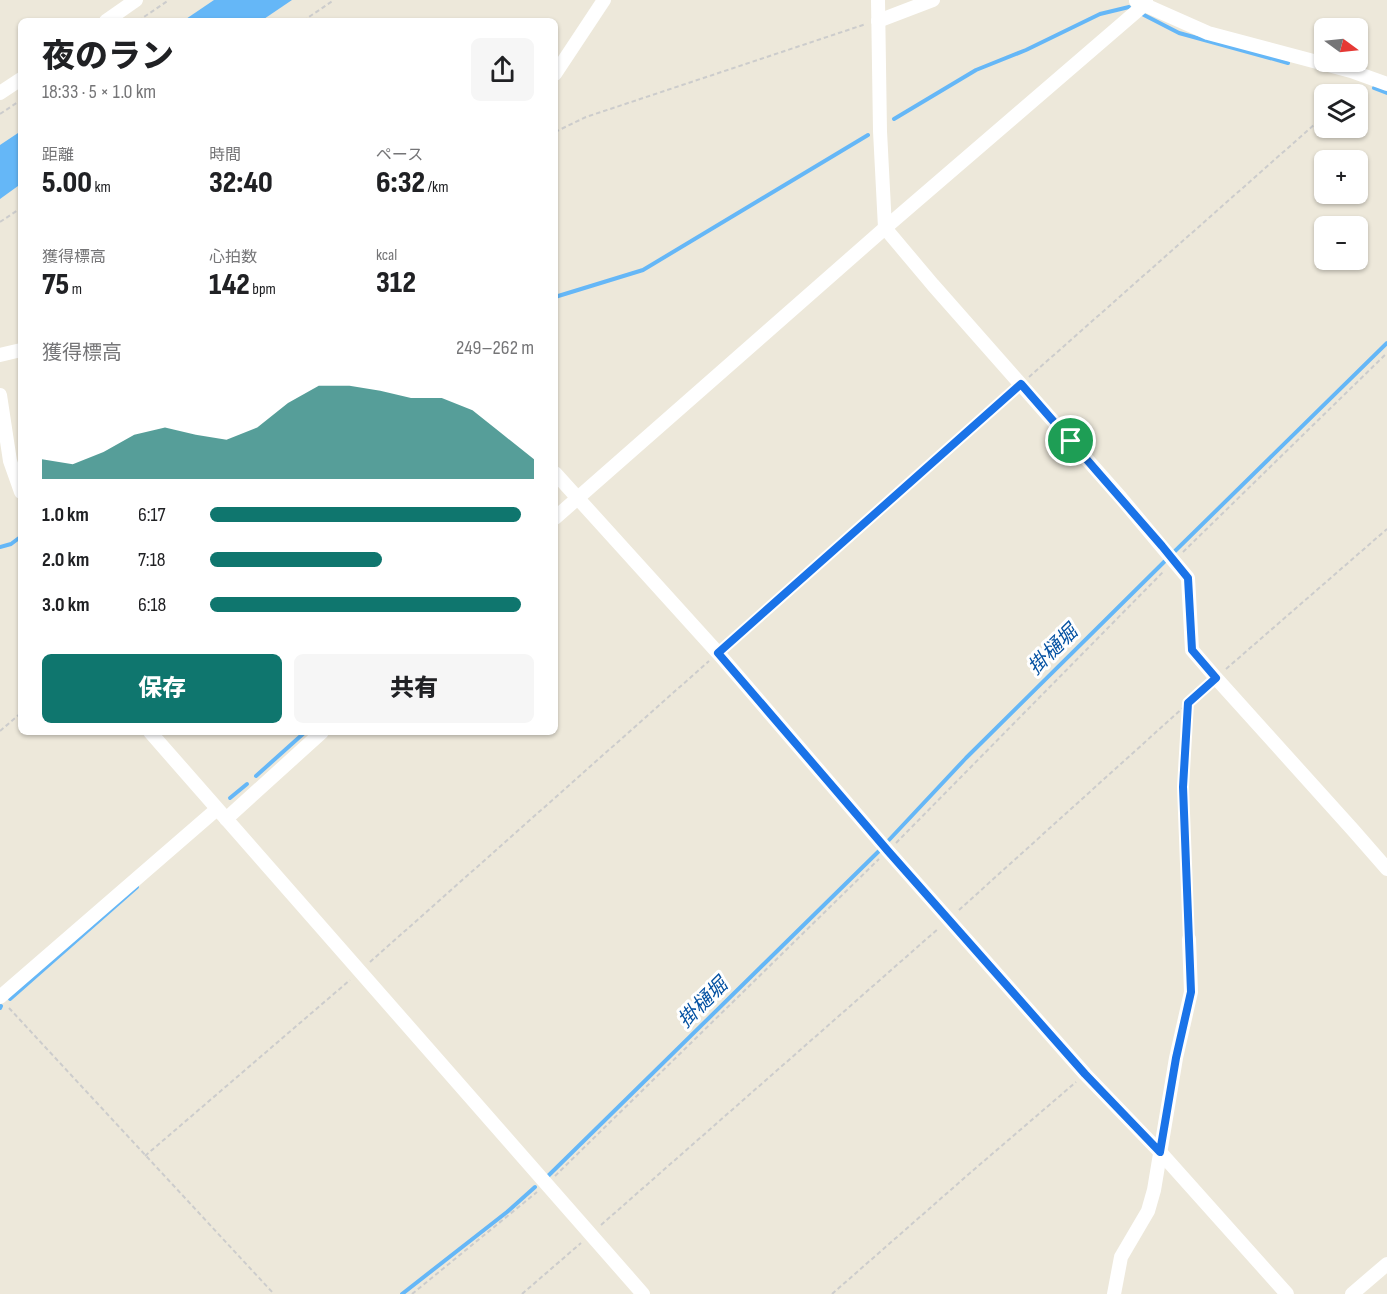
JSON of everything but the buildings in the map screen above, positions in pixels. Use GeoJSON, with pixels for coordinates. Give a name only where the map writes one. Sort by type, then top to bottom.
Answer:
{"type":"FeatureCollection","features":[{"type":"Feature","properties":{"kind":"street"},"geometry":{"type":"LineString","coordinates":[[110,18],[136,0]]}},
{"type":"Feature","properties":{"kind":"street"},"geometry":{"type":"LineString","coordinates":[[558,69],[604,0]]}},
{"type":"Feature","properties":{"kind":"street"},"geometry":{"type":"LineString","coordinates":[[878,0],[880,131],[885,228],[1172,557],[1188,578],[1192,650],[1387,869]]}},
{"type":"Feature","properties":{"kind":"street"},"geometry":{"type":"LineString","coordinates":[[878,21],[933,0]]}},
{"type":"Feature","properties":{"kind":"street"},"geometry":{"type":"LineString","coordinates":[[558,515],[1142,2],[1208,33],[1351,70],[1387,84]]}},
{"type":"Feature","properties":{"kind":"street"},"geometry":{"type":"LineString","coordinates":[[0,93],[18,81]]}},
{"type":"Feature","properties":{"kind":"street"},"geometry":{"type":"LineString","coordinates":[[0,355],[18,351]]}},
{"type":"Feature","properties":{"kind":"street"},"geometry":{"type":"LineString","coordinates":[[0,396],[10,461],[18,484]]}},
{"type":"Feature","properties":{"kind":"street"},"geometry":{"type":"LineString","coordinates":[[558,476],[718,653],[1085,1074],[1160,1152],[1287,1294]]}},
{"type":"Feature","properties":{"kind":"street"},"geometry":{"type":"LineString","coordinates":[[153,735],[643,1294]]}},
{"type":"Feature","properties":{"kind":"street"},"geometry":{"type":"LineString","coordinates":[[4,1002],[221,814],[318,735]]}},
{"type":"Feature","properties":{"kind":"street"},"geometry":{"type":"LineString","coordinates":[[1113,1294],[1121,1257],[1148,1211],[1154,1190],[1176,1058],[1191,992],[1189,939]]}},
{"type":"Feature","properties":{"kind":"street"},"geometry":{"type":"LineString","coordinates":[[1352,1294],[1387,1264]]}},
{"type":"Feature","properties":{"kind":"path"},"geometry":{"type":"LineString","coordinates":[[142,18],[169,0]]}},
{"type":"Feature","properties":{"kind":"path"},"geometry":{"type":"LineString","coordinates":[[307,18],[334,0]]}},
{"type":"Feature","properties":{"kind":"path"},"geometry":{"type":"LineString","coordinates":[[558,131],[586,117],[878,21]]}},
{"type":"Feature","properties":{"kind":"path"},"geometry":{"type":"LineString","coordinates":[[0,114],[18,102]]}},
{"type":"Feature","properties":{"kind":"path"},"geometry":{"type":"LineString","coordinates":[[145,1156],[359,972],[1314,125]]}},
{"type":"Feature","properties":{"kind":"path"},"geometry":{"type":"LineString","coordinates":[[0,222],[18,210]]}},
{"type":"Feature","properties":{"kind":"path"},"geometry":{"type":"LineString","coordinates":[[412,1294],[544,1181],[886,847],[1172,557],[1387,353]]}},
{"type":"Feature","properties":{"kind":"path"},"geometry":{"type":"LineString","coordinates":[[522,1294],[1387,529]]}},
{"type":"Feature","properties":{"kind":"path"},"geometry":{"type":"LineString","coordinates":[[1188,703],[1183,787],[1189,939]]}},
{"type":"Feature","properties":{"kind":"path"},"geometry":{"type":"LineString","coordinates":[[0,731],[18,716]]}},
{"type":"Feature","properties":{"kind":"path"},"geometry":{"type":"LineString","coordinates":[[4,1002],[274,1294]]}},
{"type":"Feature","properties":{"kind":"path"},"geometry":{"type":"LineString","coordinates":[[832,1294],[1085,1074]]}},
{"type":"Feature","properties":{"kind":"water"},"geometry":{"type":"Polygon","coordinates":[[[214,0],[292,0],[265,18],[187,18],[214,0]]]}},
{"type":"Feature","properties":{"kind":"water"},"geometry":{"type":"Polygon","coordinates":[[[18,133],[18,186],[0,199],[0,145],[18,133]]]}},
{"type":"Feature","properties":{"kind":"waterway"},"geometry":{"type":"LineString","coordinates":[[894,119],[976,70],[1026,50],[1100,14],[1129,7]]}},
{"type":"Feature","properties":{"kind":"waterway"},"geometry":{"type":"LineString","coordinates":[[1144,15],[1179,33],[1288,63]]}},
{"type":"Feature","properties":{"kind":"waterway"},"geometry":{"type":"LineString","coordinates":[[1374,88],[1387,93]]}},
{"type":"Feature","properties":{"kind":"waterway"},"geometry":{"type":"LineString","coordinates":[[558,296],[643,270],[868,135]]}},
{"type":"Feature","properties":{"kind":"waterway","name":"掛樋堀"},"geometry":{"type":"LineString","coordinates":[[1173,553],[1387,343]]}},
{"type":"Feature","properties":{"kind":"waterway"},"geometry":{"type":"LineString","coordinates":[[0,547],[11,544],[18,539]]}},
{"type":"Feature","properties":{"kind":"waterway","name":"掛樋堀"},"geometry":{"type":"LineString","coordinates":[[889,840],[966,758],[1165,561]]}},
{"type":"Feature","properties":{"kind":"waterway"},"geometry":{"type":"LineString","coordinates":[[256,776],[302,735]]}},
{"type":"Feature","properties":{"kind":"waterway"},"geometry":{"type":"LineString","coordinates":[[230,798],[247,784]]}},
{"type":"Feature","properties":{"kind":"waterway","name":"掛樋堀"},"geometry":{"type":"LineString","coordinates":[[548,1176],[879,851]]}},
{"type":"Feature","properties":{"kind":"waterway"},"geometry":{"type":"LineString","coordinates":[[10,999],[137,887]]}},
{"type":"Feature","properties":{"kind":"waterway","name":"掛樋堀"},"geometry":{"type":"LineString","coordinates":[[402,1294],[507,1212],[535,1187]]}},
{"type":"Feature","properties":{"kind":"route"},"geometry":{"type":"LineString","coordinates":[[1021,384],[1071,441],[1188,578],[1192,650],[1216,678],[1188,703],[1183,787],[1191,992],[1176,1058],[1160,1152],[1085,1074],[888,851],[718,653],[1021,384]]}}]}
